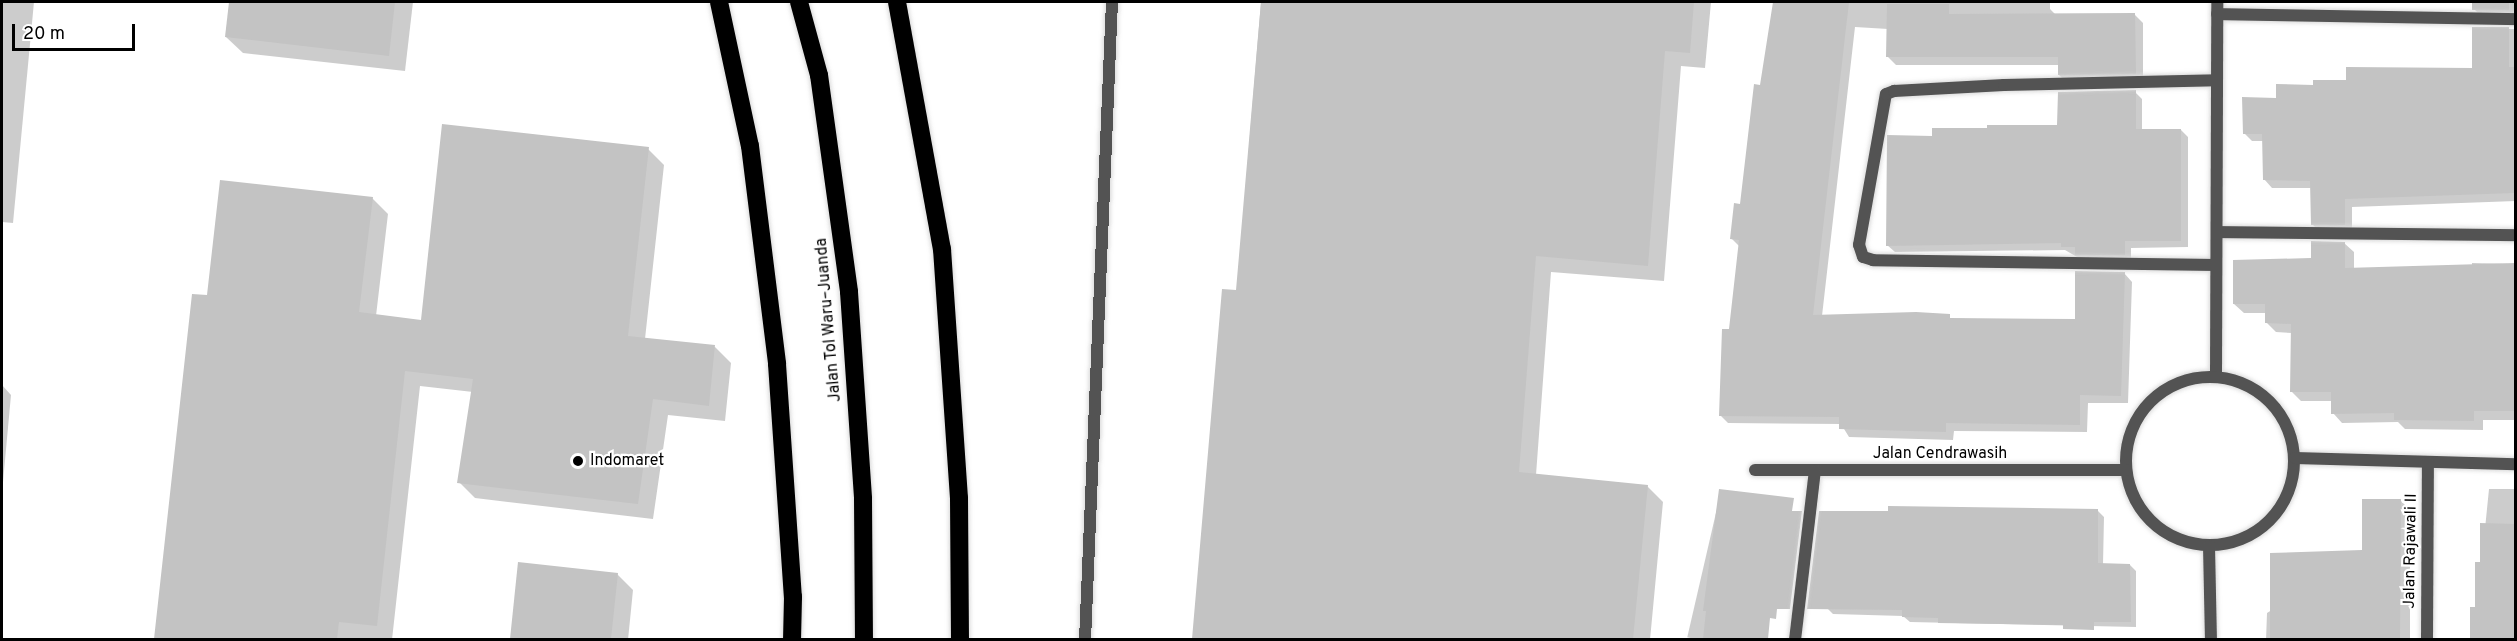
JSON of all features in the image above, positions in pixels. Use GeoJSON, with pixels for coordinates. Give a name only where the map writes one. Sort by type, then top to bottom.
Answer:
{"type":"FeatureCollection","features":[{"type":"Feature","properties":{"kind":"highway"},"geometry":{"type":"LineString","coordinates":[[719,2],[750,146],[777,364],[793,597],[792,639]]}},
{"type":"Feature","properties":{"kind":"highway","name":"Jalan Tol Waru–Juanda"},"geometry":{"type":"LineString","coordinates":[[799,2],[819,75],[849,292],[863,499],[864,639]]}},
{"type":"Feature","properties":{"kind":"highway"},"geometry":{"type":"LineString","coordinates":[[897,2],[942,249],[959,498],[960,639]]}},
{"type":"Feature","properties":{"kind":"street"},"geometry":{"type":"LineString","coordinates":[[1085,639],[1112,2]]}},
{"type":"Feature","properties":{"kind":"street"},"geometry":{"type":"LineString","coordinates":[[2216,376],[2217,8],[2516,19]]}},
{"type":"Feature","properties":{"kind":"street"},"geometry":{"type":"LineString","coordinates":[[2216,265],[1873,260],[1863,257],[1858,246],[1886,94],[1894,91],[2004,85],[2217,80]]}},
{"type":"Feature","properties":{"kind":"street"},"geometry":{"type":"LineString","coordinates":[[2217,232],[2516,235]]}},
{"type":"Feature","properties":{"kind":"street"},"geometry":{"type":"LineString","coordinates":[[2216,376],[2245,383],[2271,401],[2288,427],[2295,458],[2289,491],[2271,520],[2243,539],[2209,546],[2185,542],[2163,531],[2145,515],[2133,494],[2127,470],[2128,445],[2135,422],[2150,402],[2168,387],[2191,378],[2216,376]]}},
{"type":"Feature","properties":{"kind":"street"},"geometry":{"type":"LineString","coordinates":[[2295,458],[2516,464]]}},
{"type":"Feature","properties":{"kind":"street","name":"Jalan Rajawali II"},"geometry":{"type":"LineString","coordinates":[[2427,639],[2428,463]]}},
{"type":"Feature","properties":{"kind":"street","name":"Jalan Cendrawasih"},"geometry":{"type":"LineString","coordinates":[[1755,470],[2127,470]]}},
{"type":"Feature","properties":{"kind":"street"},"geometry":{"type":"LineString","coordinates":[[1795,639],[1815,471]]}},
{"type":"Feature","properties":{"kind":"street"},"geometry":{"type":"LineString","coordinates":[[2209,546],[2211,639]]}},
{"type":"Feature","properties":{"kind":"building"},"geometry":{"type":"Polygon","coordinates":[[[229,2],[395,2],[389,56],[225,37],[229,2]]]}},
{"type":"Feature","properties":{"kind":"building"},"geometry":{"type":"Polygon","coordinates":[[[1261,2],[1694,2],[1690,53],[1665,51],[1648,266],[1536,256],[1519,472],[1648,485],[1633,639],[1192,639],[1222,289],[1236,290],[1261,2]]]}},
{"type":"Feature","properties":{"kind":"building"},"geometry":{"type":"Polygon","coordinates":[[[1773,2],[1849,2],[1813,315],[1916,312],[1950,314],[1950,318],[2075,319],[2075,271],[2125,272],[2121,396],[2080,395],[2080,425],[1946,423],[1946,432],[1839,429],[1839,417],[1719,416],[1722,329],[1729,329],[1739,240],[1730,239],[1734,203],[1740,204],[1754,84],[1760,85],[1773,2]]]}},
{"type":"Feature","properties":{"kind":"building"},"geometry":{"type":"Polygon","coordinates":[[[2472,2],[2509,2],[2509,10],[2472,10],[2472,2]]]}},
{"type":"Feature","properties":{"kind":"building"},"geometry":{"type":"Polygon","coordinates":[[[1887,4],[1949,4],[1949,14],[2135,13],[2136,74],[2058,75],[2058,57],[1886,57],[1887,4]]]}},
{"type":"Feature","properties":{"kind":"building"},"geometry":{"type":"Polygon","coordinates":[[[2472,27],[2509,27],[2509,67],[2516,67],[2514,193],[2345,199],[2345,225],[2311,225],[2310,181],[2263,180],[2262,134],[2243,134],[2242,97],[2276,98],[2276,84],[2313,85],[2313,80],[2346,80],[2346,67],[2472,68],[2472,27]]]}},
{"type":"Feature","properties":{"kind":"building"},"geometry":{"type":"Polygon","coordinates":[[[2136,90],[2136,129],[2181,129],[2181,241],[2125,241],[2125,255],[2075,255],[2075,247],[2061,247],[2061,243],[1886,246],[1887,135],[1932,136],[1932,128],[2057,125],[2058,92],[2136,90]]]}},
{"type":"Feature","properties":{"kind":"building"},"geometry":{"type":"Polygon","coordinates":[[[442,124],[649,147],[628,336],[715,345],[709,406],[653,399],[638,504],[457,483],[473,379],[405,371],[377,626],[339,622],[337,639],[154,639],[192,294],[207,295],[220,180],[373,197],[359,312],[421,320],[442,124]]]}},
{"type":"Feature","properties":{"kind":"building"},"geometry":{"type":"Polygon","coordinates":[[[2311,241],[2345,242],[2345,268],[2516,263],[2516,411],[2474,411],[2474,421],[2394,420],[2394,413],[2331,414],[2331,392],[2290,392],[2291,324],[2265,323],[2265,304],[2233,304],[2233,260],[2311,258],[2311,241]]]}},
{"type":"Feature","properties":{"kind":"building"},"geometry":{"type":"Polygon","coordinates":[[[1719,489],[1794,498],[1792,511],[1802,511],[1790,609],[1777,609],[1776,619],[1770,618],[1768,639],[1703,639],[1706,611],[1703,611],[1719,489]]]}},
{"type":"Feature","properties":{"kind":"building"},"geometry":{"type":"Polygon","coordinates":[[[2362,499],[2401,499],[2400,639],[2270,639],[2270,553],[2362,550],[2362,499]]]}},
{"type":"Feature","properties":{"kind":"building"},"geometry":{"type":"Polygon","coordinates":[[[1888,506],[2098,509],[2098,563],[2130,564],[2131,622],[2094,622],[2094,630],[2063,629],[2063,625],[1938,623],[1938,618],[1902,617],[1902,610],[1807,609],[1819,511],[1888,511],[1888,506]]]}},
{"type":"Feature","properties":{"kind":"building"},"geometry":{"type":"Polygon","coordinates":[[[2480,523],[2516,524],[2516,639],[2470,639],[2470,607],[2475,607],[2475,562],[2480,562],[2480,523]]]}},
{"type":"Feature","properties":{"kind":"building"},"geometry":{"type":"Polygon","coordinates":[[[518,562],[618,573],[611,639],[510,639],[518,562]]]}},
{"type":"Feature","properties":{"kind":"place","name":"Indomaret"},"geometry":{"type":"Point","coordinates":[578,461]}}]}
